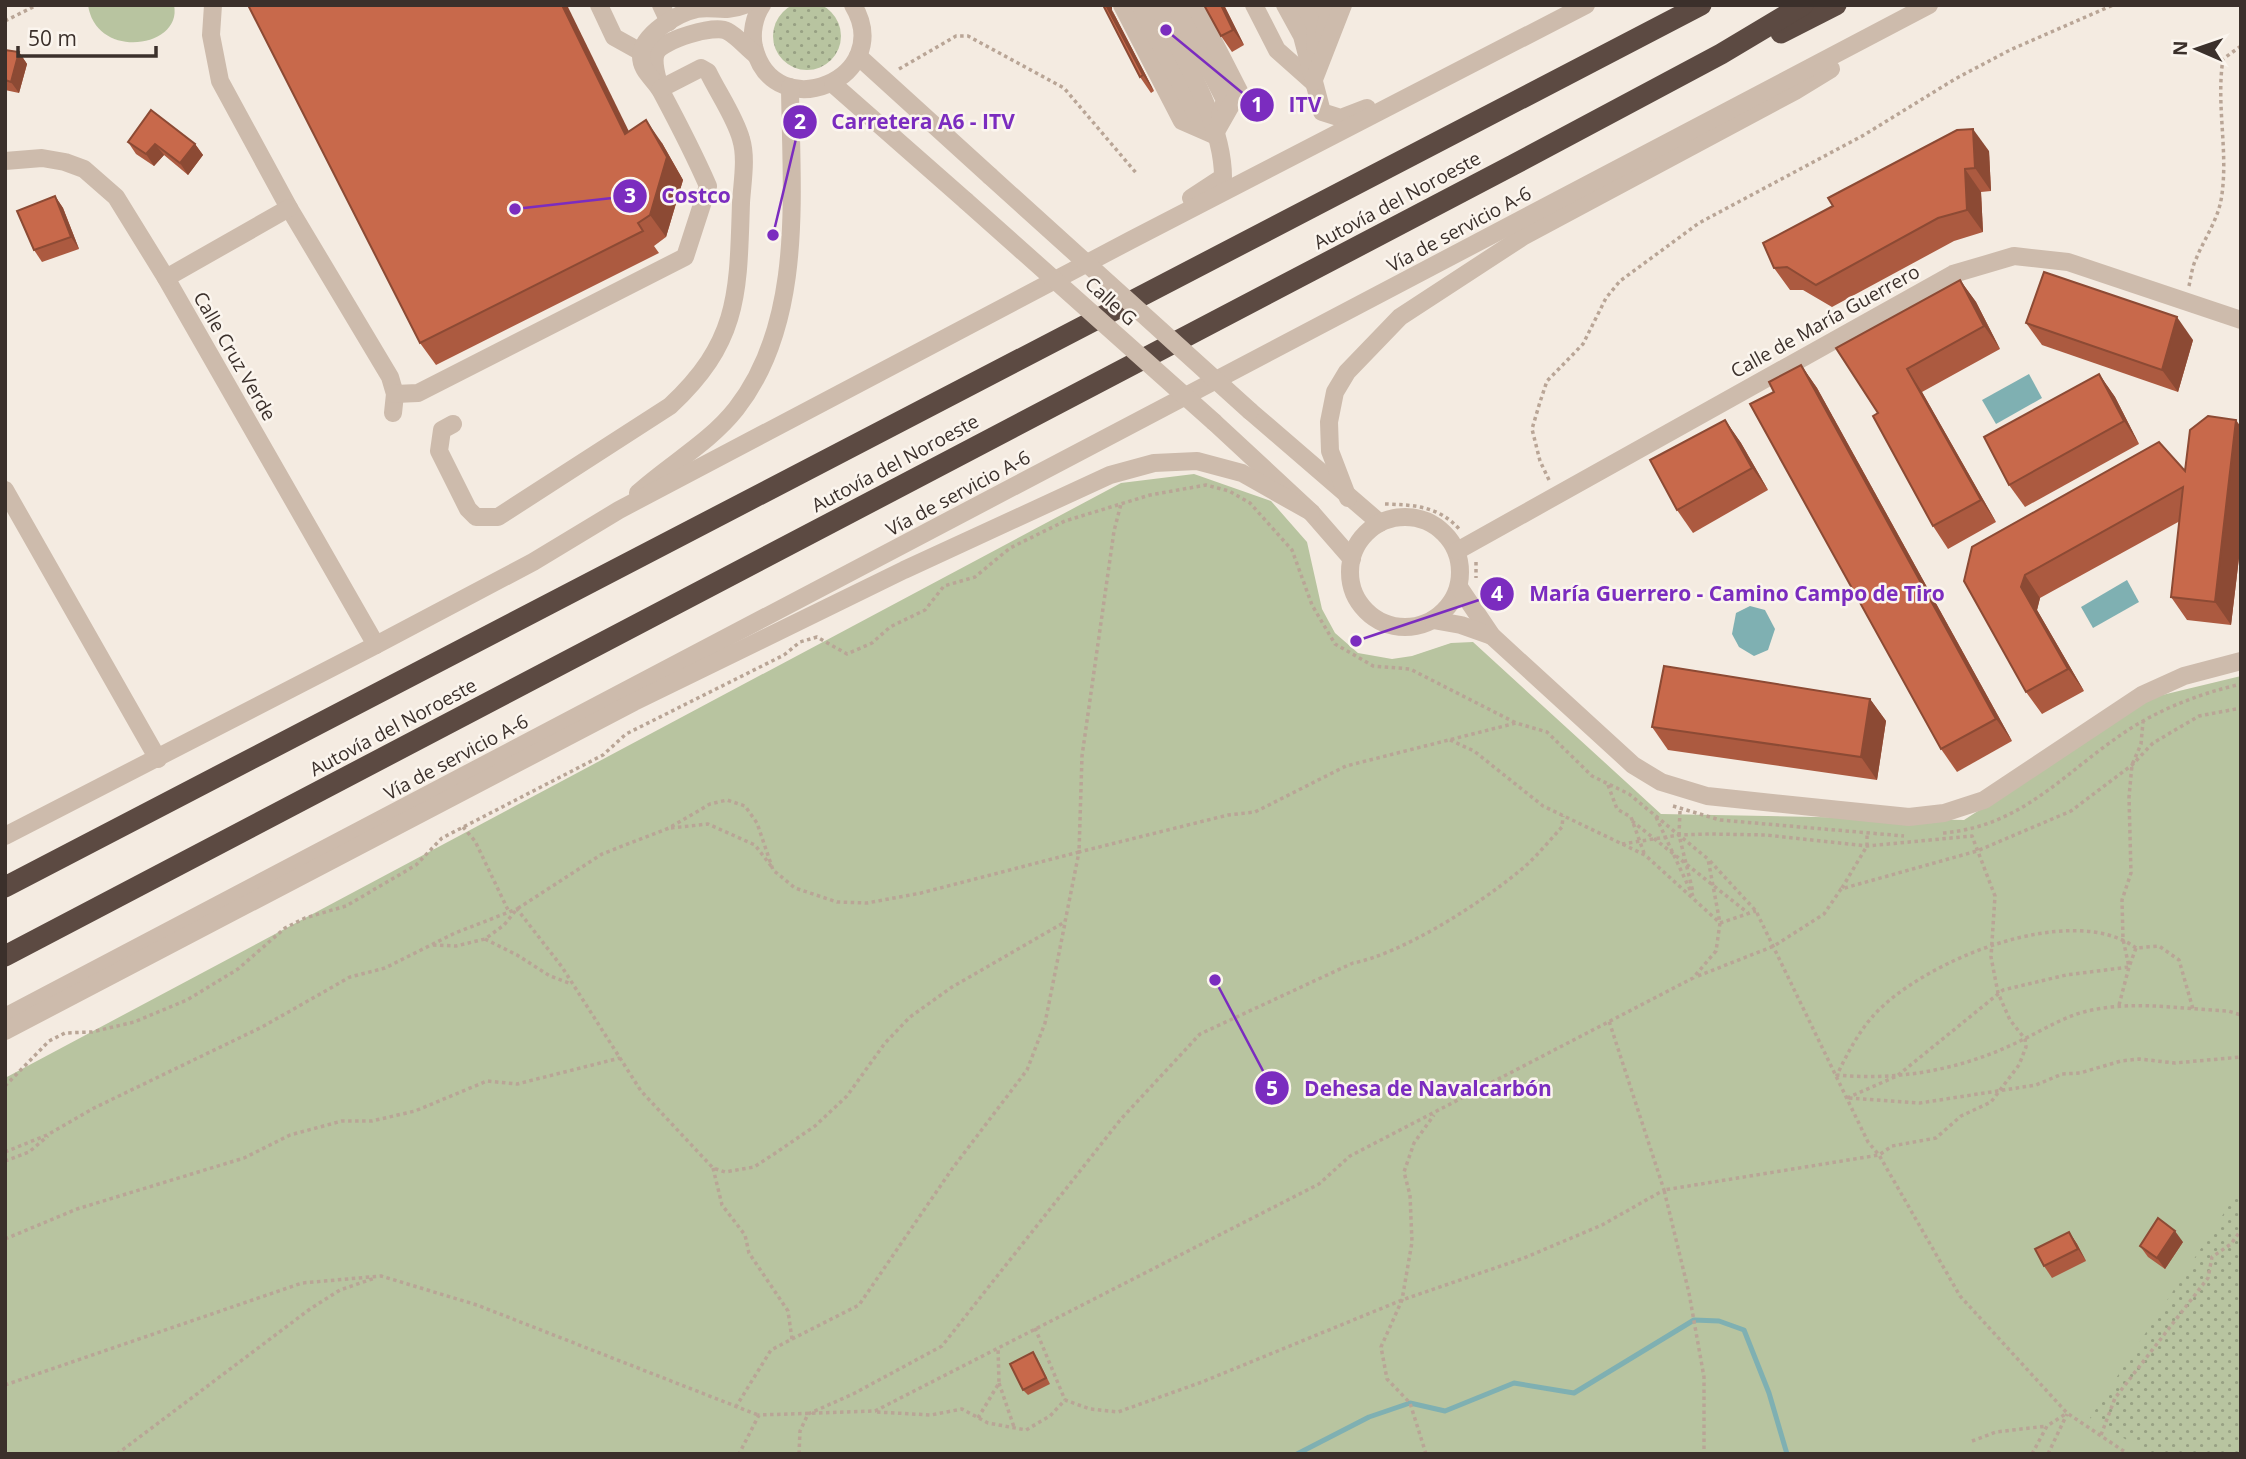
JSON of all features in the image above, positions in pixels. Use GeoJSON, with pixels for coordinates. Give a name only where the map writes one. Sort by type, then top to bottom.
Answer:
{"type":"FeatureCollection","features":[{"type":"Feature","properties":{"kind":"highway","name":"Autovía del Noroeste"},"geometry":{"type":"LineString","coordinates":[[5,887],[1701,5]]}},
{"type":"Feature","properties":{"kind":"highway","name":"Autovía del Noroeste"},"geometry":{"type":"LineString","coordinates":[[5,958],[1672,80],[1803,5]]}},
{"type":"Feature","properties":{"kind":"highway"},"geometry":{"type":"LineString","coordinates":[[1067,398],[1101,392],[1836,5]]}},
{"type":"Feature","properties":{"kind":"street"},"geometry":{"type":"LineString","coordinates":[[213,5],[211,36],[220,81],[289,208],[390,377],[395,394],[393,413]]}},
{"type":"Feature","properties":{"kind":"street"},"geometry":{"type":"LineString","coordinates":[[599,5],[614,37],[641,52]]}},
{"type":"Feature","properties":{"kind":"street"},"geometry":{"type":"LineString","coordinates":[[661,5],[669,22]]}},
{"type":"Feature","properties":{"kind":"street"},"geometry":{"type":"LineString","coordinates":[[660,89],[643,68],[641,52],[650,35],[669,22],[698,9],[716,11],[745,5]]}},
{"type":"Feature","properties":{"kind":"street"},"geometry":{"type":"LineString","coordinates":[[756,55],[754,24],[762,5]]}},
{"type":"Feature","properties":{"kind":"street"},"geometry":{"type":"LineString","coordinates":[[395,394],[418,393],[685,257],[708,186],[660,89],[654,65],[656,53],[664,45],[713,27],[726,30],[756,55],[776,80],[805,90],[832,84],[848,72],[858,56],[862,27],[853,5]]}},
{"type":"Feature","properties":{"kind":"street"},"geometry":{"type":"LineString","coordinates":[[1122,5],[1182,121],[1214,135]]}},
{"type":"Feature","properties":{"kind":"street"},"geometry":{"type":"LineString","coordinates":[[1140,5],[1197,116],[1214,135]]}},
{"type":"Feature","properties":{"kind":"street"},"geometry":{"type":"LineString","coordinates":[[1131,240],[1223,177],[1223,157],[1214,135],[1209,108],[1157,5]]}},
{"type":"Feature","properties":{"kind":"street"},"geometry":{"type":"LineString","coordinates":[[1176,5],[1225,100],[1214,135]]}},
{"type":"Feature","properties":{"kind":"street"},"geometry":{"type":"LineString","coordinates":[[1195,5],[1239,91],[1214,135]]}},
{"type":"Feature","properties":{"kind":"street"},"geometry":{"type":"LineString","coordinates":[[1254,5],[1277,50],[1313,82]]}},
{"type":"Feature","properties":{"kind":"street"},"geometry":{"type":"LineString","coordinates":[[1273,5],[1313,82]]}},
{"type":"Feature","properties":{"kind":"street"},"geometry":{"type":"LineString","coordinates":[[1285,5],[1302,36],[1322,112],[1341,118],[1448,77],[1560,5]]}},
{"type":"Feature","properties":{"kind":"street"},"geometry":{"type":"LineString","coordinates":[[1304,5],[1316,27],[1313,82]]}},
{"type":"Feature","properties":{"kind":"street"},"geometry":{"type":"LineString","coordinates":[[1313,82],[1328,16],[1323,5]]}},
{"type":"Feature","properties":{"kind":"street"},"geometry":{"type":"LineString","coordinates":[[1313,82],[1343,5]]}},
{"type":"Feature","properties":{"kind":"street"},"geometry":{"type":"LineString","coordinates":[[5,836],[158,759],[533,562],[619,510],[1131,240],[1586,5]]}},
{"type":"Feature","properties":{"kind":"street"},"geometry":{"type":"LineString","coordinates":[[1348,498],[1330,451],[1329,422],[1335,392],[1347,372],[1400,317],[1524,236],[1795,92],[1930,5]]}},
{"type":"Feature","properties":{"kind":"street","name":"Vía de servicio A-6"},"geometry":{"type":"LineString","coordinates":[[5,1017],[1930,5]]}},
{"type":"Feature","properties":{"kind":"street","name":"Calle G"},"geometry":{"type":"LineString","coordinates":[[858,56],[1250,411],[1380,523]]}},
{"type":"Feature","properties":{"kind":"street"},"geometry":{"type":"LineString","coordinates":[[453,424],[442,430],[439,451],[468,509],[476,517],[498,517],[670,405],[691,387],[720,346],[732,315],[738,278],[741,139],[708,72],[701,68],[660,89]]}},
{"type":"Feature","properties":{"kind":"street","name":"Calle G"},"geometry":{"type":"LineString","coordinates":[[832,84],[1230,435],[1311,512],[1352,559]]}},
{"type":"Feature","properties":{"kind":"street"},"geometry":{"type":"LineString","coordinates":[[619,510],[654,478],[697,448],[735,410],[758,374],[779,319],[788,256],[790,87]]}},
{"type":"Feature","properties":{"kind":"street","name":"Calle Cruz Verde"},"geometry":{"type":"LineString","coordinates":[[5,161],[42,158],[84,169],[116,197],[166,278],[376,645]]}},
{"type":"Feature","properties":{"kind":"street"},"geometry":{"type":"LineString","coordinates":[[166,278],[289,208]]}},
{"type":"Feature","properties":{"kind":"street","name":"Calle de María Guerrero"},"geometry":{"type":"LineString","coordinates":[[1457,551],[1953,274],[2014,256],[2068,262],[2241,320]]}},
{"type":"Feature","properties":{"kind":"street"},"geometry":{"type":"LineString","coordinates":[[5,1031],[634,702],[904,570],[1110,475],[1154,463],[1197,461],[1242,473],[1311,512]]}},
{"type":"Feature","properties":{"kind":"street"},"geometry":{"type":"LineString","coordinates":[[5,490],[158,759]]}},
{"type":"Feature","properties":{"kind":"street"},"geometry":{"type":"LineString","coordinates":[[1400,517],[1427,521],[1449,538],[1457,551],[1460,564],[1459,587],[1445,611],[1433,620],[1405,627],[1376,619],[1363,607],[1354,593],[1350,576],[1352,559],[1362,538],[1380,523],[1400,517]]}},
{"type":"Feature","properties":{"kind":"street"},"geometry":{"type":"LineString","coordinates":[[1459,587],[1492,636],[1633,765],[1661,782],[1707,796],[1909,817],[1944,813],[1984,800],[2142,695],[2185,676],[2241,661]]}},
{"type":"Feature","properties":{"kind":"street"},"geometry":{"type":"LineString","coordinates":[[1433,620],[1461,625],[1492,636]]}},
{"type":"Feature","properties":{"kind":"path"},"geometry":{"type":"LineString","coordinates":[[5,21],[37,5]]}},
{"type":"Feature","properties":{"kind":"path"},"geometry":{"type":"LineString","coordinates":[[1557,494],[1540,461],[1532,429],[1539,402],[1547,381],[1583,344],[1606,298],[1620,281],[1699,223],[1864,135],[1955,79],[2010,50],[2113,5]]}},
{"type":"Feature","properties":{"kind":"path"},"geometry":{"type":"LineString","coordinates":[[894,72],[956,36],[968,36],[1064,88],[1137,174]]}},
{"type":"Feature","properties":{"kind":"path"},"geometry":{"type":"LineString","coordinates":[[2186,301],[2196,260],[2217,218],[2222,196],[2225,149],[2219,84],[2223,59],[2241,46]]}},
{"type":"Feature","properties":{"kind":"path"},"geometry":{"type":"LineString","coordinates":[[5,1086],[49,1041],[65,1033],[92,1032],[134,1022],[187,1000],[238,969],[285,929],[306,918],[346,906],[416,864],[442,838],[603,755],[626,734],[784,655],[800,642],[817,637],[847,654],[872,643],[890,628],[925,610],[944,586],[975,578],[1010,548],[1065,521],[1121,504],[1206,485],[1250,503],[1292,550],[1312,605],[1335,644],[1373,666],[1410,669],[1516,723],[1547,732],[1592,776],[1629,794],[1709,859],[1756,911],[1868,1142],[1879,1155],[1960,1296],[2067,1413],[2128,1454]]}},
{"type":"Feature","properties":{"kind":"path"},"geometry":{"type":"LineString","coordinates":[[737,1405],[771,1350],[859,1305],[952,1169],[1027,1070],[1045,1023],[1079,852],[1082,756],[1114,531],[1121,504]]}},
{"type":"Feature","properties":{"kind":"path"},"geometry":{"type":"LineString","coordinates":[[1381,504],[1419,505],[1450,518]]}},
{"type":"Feature","properties":{"kind":"path"},"geometry":{"type":"LineString","coordinates":[[1970,831],[2006,818],[2048,793],[2143,722],[2196,696],[2241,684]]}},
{"type":"Feature","properties":{"kind":"path"},"geometry":{"type":"LineString","coordinates":[[2129,967],[2123,939],[2122,900],[2131,873],[2128,830],[2132,765],[2141,744],[2142,695]]}},
{"type":"Feature","properties":{"kind":"path"},"geometry":{"type":"LineString","coordinates":[[1841,890],[1977,851],[2071,811],[2132,765],[2153,743],[2199,716],[2241,708]]}},
{"type":"Feature","properties":{"kind":"path"},"geometry":{"type":"LineString","coordinates":[[669,828],[708,824],[755,845],[774,870],[795,888],[837,902],[867,903],[946,888],[1228,815],[1255,812],[1346,766],[1516,723]]}},
{"type":"Feature","properties":{"kind":"path"},"geometry":{"type":"LineString","coordinates":[[1448,739],[1474,751],[1543,806],[1645,855],[1720,923]]}},
{"type":"Feature","properties":{"kind":"path"},"geometry":{"type":"LineString","coordinates":[[1608,784],[1617,809],[1749,913]]}},
{"type":"Feature","properties":{"kind":"path"},"geometry":{"type":"LineString","coordinates":[[431,945],[456,946],[485,939],[504,925],[516,909],[602,854],[669,828],[710,804],[727,800],[745,806],[757,823],[774,870]]}},
{"type":"Feature","properties":{"kind":"path"},"geometry":{"type":"LineString","coordinates":[[1680,810],[1679,835],[1696,901]]}},
{"type":"Feature","properties":{"kind":"path"},"geometry":{"type":"LineString","coordinates":[[799,1454],[800,1431],[808,1414],[853,1394],[942,1346],[1121,1119],[1200,1034],[1353,963],[1370,960],[1438,926],[1517,873],[1562,827],[1563,816]]}},
{"type":"Feature","properties":{"kind":"path"},"geometry":{"type":"LineString","coordinates":[[1655,816],[1696,901]]}},
{"type":"Feature","properties":{"kind":"path"},"geometry":{"type":"LineString","coordinates":[[1632,821],[1645,855]]}},
{"type":"Feature","properties":{"kind":"path"},"geometry":{"type":"LineString","coordinates":[[463,827],[475,841],[509,910]]}},
{"type":"Feature","properties":{"kind":"path"},"geometry":{"type":"LineString","coordinates":[[875,1411],[1319,1184],[1350,1156],[1609,1021],[1693,978],[1774,946],[1824,914],[1867,846],[1867,834]]}},
{"type":"Feature","properties":{"kind":"path"},"geometry":{"type":"LineString","coordinates":[[1035,1328],[1065,1400],[1090,1409],[1118,1412],[1202,1382],[1402,1300],[1464,1281],[1535,1253],[1602,1225],[1664,1190],[1879,1155],[1892,1146],[1936,1138],[1961,1116],[1990,1102],[2019,1065],[2026,1047],[2025,1039],[2010,1020],[1998,993],[1991,957],[1995,896],[1972,836],[1867,846],[1766,835],[1679,835],[1622,844]]}},
{"type":"Feature","properties":{"kind":"path"},"geometry":{"type":"LineString","coordinates":[[1693,978],[1716,951],[1720,923],[1709,859]]}},
{"type":"Feature","properties":{"kind":"path"},"geometry":{"type":"LineString","coordinates":[[516,909],[571,983],[641,1091],[713,1168],[725,1172],[754,1167],[815,1126],[847,1096],[885,1043],[910,1017],[952,987],[1065,922]]}},
{"type":"Feature","properties":{"kind":"path"},"geometry":{"type":"LineString","coordinates":[[5,1152],[51,1133],[94,1108],[262,1027],[350,977],[385,968],[516,909]]}},
{"type":"Feature","properties":{"kind":"path"},"geometry":{"type":"LineString","coordinates":[[1720,923],[1756,911]]}},
{"type":"Feature","properties":{"kind":"path"},"geometry":{"type":"LineString","coordinates":[[1837,1075],[1852,1045],[1874,1015],[1912,985],[1944,965],[1992,944],[2043,932],[2084,933],[2123,939],[2136,948],[2159,946],[2179,960],[2193,1009]]}},
{"type":"Feature","properties":{"kind":"path"},"geometry":{"type":"LineString","coordinates":[[485,939],[550,976],[571,983]]}},
{"type":"Feature","properties":{"kind":"path"},"geometry":{"type":"LineString","coordinates":[[2119,1005],[2136,948]]}},
{"type":"Feature","properties":{"kind":"path"},"geometry":{"type":"LineString","coordinates":[[1847,1098],[1896,1076],[1998,993],[2066,975],[2129,967]]}},
{"type":"Feature","properties":{"kind":"path"},"geometry":{"type":"LineString","coordinates":[[1837,1075],[1896,1076],[1934,1073],[2025,1039],[2078,1014],[2119,1005],[2241,1015]]}},
{"type":"Feature","properties":{"kind":"path"},"geometry":{"type":"LineString","coordinates":[[1609,1021],[1664,1190],[1689,1293],[1704,1377],[1704,1454]]}},
{"type":"Feature","properties":{"kind":"path"},"geometry":{"type":"LineString","coordinates":[[1847,1098],[1920,1103],[2036,1085],[2062,1074],[2080,1073],[2121,1061],[2138,1059],[2175,1063],[2241,1057]]}},
{"type":"Feature","properties":{"kind":"path"},"geometry":{"type":"LineString","coordinates":[[5,1238],[77,1209],[244,1158],[290,1135],[342,1121],[372,1121],[415,1111],[488,1081],[517,1084],[620,1058]]}},
{"type":"Feature","properties":{"kind":"path"},"geometry":{"type":"LineString","coordinates":[[1426,1454],[1410,1403],[1387,1379],[1381,1347],[1402,1300],[1412,1242],[1410,1195],[1404,1172],[1415,1143],[1434,1114]]}},
{"type":"Feature","properties":{"kind":"path"},"geometry":{"type":"LineString","coordinates":[[5,1161],[29,1152],[51,1133]]}},
{"type":"Feature","properties":{"kind":"path"},"geometry":{"type":"LineString","coordinates":[[713,1168],[722,1205],[745,1234],[749,1253],[788,1311],[792,1339]]}},
{"type":"Feature","properties":{"kind":"path"},"geometry":{"type":"LineString","coordinates":[[2102,1434],[2115,1398],[2208,1278],[2213,1257],[2231,1244],[2241,1230]]}},
{"type":"Feature","properties":{"kind":"path"},"geometry":{"type":"LineString","coordinates":[[5,1385],[302,1283],[380,1276],[477,1305],[759,1415],[875,1411],[931,1415],[962,1409],[978,1418],[1026,1430],[1050,1416],[1065,1400]]}},
{"type":"Feature","properties":{"kind":"path"},"geometry":{"type":"LineString","coordinates":[[117,1454],[310,1309],[340,1290],[380,1276]]}},
{"type":"Feature","properties":{"kind":"path"},"geometry":{"type":"LineString","coordinates":[[998,1347],[999,1383],[1014,1428]]}},
{"type":"Feature","properties":{"kind":"path"},"geometry":{"type":"LineString","coordinates":[[978,1418],[999,1383]]}},
{"type":"Feature","properties":{"kind":"path"},"geometry":{"type":"LineString","coordinates":[[1972,1441],[1996,1432],[2047,1426],[2067,1413]]}},
{"type":"Feature","properties":{"kind":"path"},"geometry":{"type":"LineString","coordinates":[[2048,1454],[2067,1413]]}},
{"type":"Feature","properties":{"kind":"path"},"geometry":{"type":"LineString","coordinates":[[739,1454],[759,1415]]}},
{"type":"Feature","properties":{"kind":"path"},"geometry":{"type":"LineString","coordinates":[[2032,1454],[2047,1426]]}},
{"type":"Feature","properties":{"kind":"green space"},"geometry":{"type":"Polygon","coordinates":[[[807,2],[820,5],[831,12],[838,23],[841,36],[838,49],[831,60],[820,67],[807,70],[794,67],[783,60],[776,49],[773,36],[776,23],[783,12],[794,5],[807,2]]]}},
{"type":"Feature","properties":{"kind":"green space"},"geometry":{"type":"Polygon","coordinates":[[[88,5],[174,5],[173,20],[165,31],[153,39],[121,41],[106,35],[94,23],[88,5]]]}},
{"type":"Feature","properties":{"kind":"green space"},"geometry":{"type":"Polygon","coordinates":[[[1194,474],[1271,501],[1307,542],[1322,609],[1335,633],[1358,653],[1392,659],[1412,656],[1451,643],[1473,642],[1661,814],[1964,820],[2154,697],[2241,676],[2241,1454],[5,1454],[5,1078],[1121,483],[1194,474]]]}},
{"type":"Feature","properties":{"kind":"green space"},"geometry":{"type":"Polygon","coordinates":[[[2241,1187],[2241,1453],[2150,1454],[2090,1418],[2241,1187]]]}},
{"type":"Feature","properties":{"kind":"water"},"geometry":{"type":"Polygon","coordinates":[[[2029,374],[2042,398],[1996,424],[1982,400],[2029,374]]]}},
{"type":"Feature","properties":{"kind":"water"},"geometry":{"type":"Polygon","coordinates":[[[2127,580],[2139,602],[2093,628],[2081,607],[2127,580]]]}},
{"type":"Feature","properties":{"kind":"water"},"geometry":{"type":"Polygon","coordinates":[[[1750,606],[1765,610],[1775,629],[1768,650],[1754,656],[1739,647],[1732,634],[1736,613],[1750,606]]]}},
{"type":"Feature","properties":{"kind":"building"},"geometry":{"type":"Polygon","coordinates":[[[248,5],[562,5],[625,134],[646,120],[667,157],[650,215],[638,223],[643,231],[420,343],[248,5]]]}},
{"type":"Feature","properties":{"kind":"building"},"geometry":{"type":"Polygon","coordinates":[[[1103,5],[1106,5],[1143,75],[1140,77],[1103,5]]]}},
{"type":"Feature","properties":{"kind":"building"},"geometry":{"type":"Polygon","coordinates":[[[1204,5],[1221,5],[1233,30],[1221,36],[1204,5]]]}},
{"type":"Feature","properties":{"kind":"building"},"geometry":{"type":"Polygon","coordinates":[[[5,50],[19,52],[11,82],[5,80],[5,50]]]}},
{"type":"Feature","properties":{"kind":"building"},"geometry":{"type":"Polygon","coordinates":[[[151,110],[195,144],[180,163],[155,144],[146,154],[128,142],[151,110]]]}},
{"type":"Feature","properties":{"kind":"building"},"geometry":{"type":"Polygon","coordinates":[[[1973,129],[1975,168],[1965,169],[1967,210],[1938,218],[1816,285],[1787,267],[1774,268],[1763,243],[1833,206],[1828,198],[1957,130],[1973,129]]]}},
{"type":"Feature","properties":{"kind":"building"},"geometry":{"type":"Polygon","coordinates":[[[55,196],[71,237],[34,250],[17,211],[55,196]]]}},
{"type":"Feature","properties":{"kind":"building"},"geometry":{"type":"Polygon","coordinates":[[[2044,272],[2177,317],[2162,370],[2026,323],[2044,272]]]}},
{"type":"Feature","properties":{"kind":"building"},"geometry":{"type":"Polygon","coordinates":[[[1960,280],[1984,326],[1907,369],[1981,500],[1933,526],[1873,416],[1878,413],[1836,348],[1960,280]]]}},
{"type":"Feature","properties":{"kind":"building"},"geometry":{"type":"Polygon","coordinates":[[[1801,365],[1996,719],[1941,749],[1750,404],[1774,392],[1769,382],[1801,365]]]}},
{"type":"Feature","properties":{"kind":"building"},"geometry":{"type":"Polygon","coordinates":[[[2099,374],[2124,421],[2009,485],[1984,437],[2099,374]]]}},
{"type":"Feature","properties":{"kind":"building"},"geometry":{"type":"Polygon","coordinates":[[[2208,416],[2236,420],[2215,602],[2171,597],[2183,487],[2025,575],[2021,587],[2068,669],[2026,692],[1964,581],[1972,547],[2159,442],[2185,471],[2190,430],[2208,416]]]}},
{"type":"Feature","properties":{"kind":"building"},"geometry":{"type":"Polygon","coordinates":[[[1725,420],[1752,468],[1677,510],[1650,460],[1725,420]]]}},
{"type":"Feature","properties":{"kind":"building"},"geometry":{"type":"Polygon","coordinates":[[[1664,666],[1870,699],[1861,757],[1652,727],[1664,666]]]}},
{"type":"Feature","properties":{"kind":"building"},"geometry":{"type":"Polygon","coordinates":[[[2158,1218],[2175,1231],[2157,1258],[2140,1246],[2158,1218]]]}},
{"type":"Feature","properties":{"kind":"building"},"geometry":{"type":"Polygon","coordinates":[[[2069,1232],[2078,1249],[2044,1266],[2035,1249],[2069,1232]]]}},
{"type":"Feature","properties":{"kind":"building"},"geometry":{"type":"Polygon","coordinates":[[[1033,1352],[1046,1378],[1023,1390],[1010,1364],[1033,1352]]]}},
{"type":"Feature","properties":{"kind":"waterway"},"geometry":{"type":"LineString","coordinates":[[1297,1454],[1369,1417],[1410,1403],[1445,1411],[1514,1383],[1574,1393],[1694,1320],[1719,1321],[1744,1330],[1769,1393],[1787,1454]]}},
{"type":"Feature","properties":{"kind":"place","name":"ITV"},"geometry":{"type":"Point","coordinates":[1166,30]}},
{"type":"Feature","properties":{"kind":"place","name":"Costco"},"geometry":{"type":"Point","coordinates":[515,209]}},
{"type":"Feature","properties":{"kind":"place","name":"Carretera A6 - ITV"},"geometry":{"type":"Point","coordinates":[773,235]}},
{"type":"Feature","properties":{"kind":"place","name":"María Guerrero - Camino Campo de Tiro"},"geometry":{"type":"Point","coordinates":[1356,641]}},
{"type":"Feature","properties":{"kind":"place","name":"Dehesa de Navalcarbón"},"geometry":{"type":"Point","coordinates":[1215,980]}}]}
